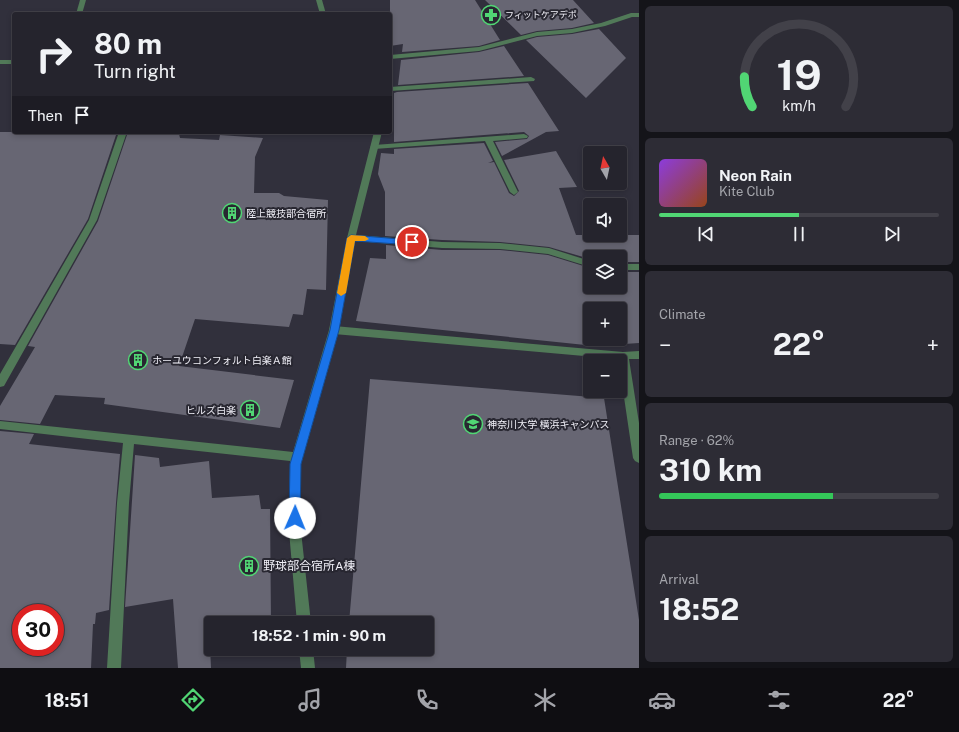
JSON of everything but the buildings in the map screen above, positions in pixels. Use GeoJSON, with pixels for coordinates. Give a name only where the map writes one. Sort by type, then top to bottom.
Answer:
{"type":"FeatureCollection","features":[{"type":"Feature","properties":{"kind":"street"},"geometry":{"type":"LineString","coordinates":[[80,12],[83,0]]}},
{"type":"Feature","properties":{"kind":"street"},"geometry":{"type":"LineString","coordinates":[[319,0],[322,12]]}},
{"type":"Feature","properties":{"kind":"street"},"geometry":{"type":"LineString","coordinates":[[392,57],[479,49],[537,34],[572,31],[603,24],[631,15],[639,15]]}},
{"type":"Feature","properties":{"kind":"street"},"geometry":{"type":"LineString","coordinates":[[0,62],[12,62]]}},
{"type":"Feature","properties":{"kind":"street"},"geometry":{"type":"LineString","coordinates":[[392,89],[531,79]]}},
{"type":"Feature","properties":{"kind":"street"},"geometry":{"type":"LineString","coordinates":[[0,383],[93,220],[122,134]]}},
{"type":"Feature","properties":{"kind":"street"},"geometry":{"type":"LineString","coordinates":[[303,616],[294,531],[297,457],[334,330],[351,238],[377,134]]}},
{"type":"Feature","properties":{"kind":"street"},"geometry":{"type":"LineString","coordinates":[[374,147],[524,136]]}},
{"type":"Feature","properties":{"kind":"street"},"geometry":{"type":"LineString","coordinates":[[488,139],[514,192]]}},
{"type":"Feature","properties":{"kind":"street"},"geometry":{"type":"LineString","coordinates":[[351,238],[442,245],[500,246],[549,251],[583,262]]}},
{"type":"Feature","properties":{"kind":"street"},"geometry":{"type":"LineString","coordinates":[[627,267],[639,267]]}},
{"type":"Feature","properties":{"kind":"street"},"geometry":{"type":"LineString","coordinates":[[334,330],[601,354]]}},
{"type":"Feature","properties":{"kind":"street"},"geometry":{"type":"LineString","coordinates":[[627,356],[639,355]]}},
{"type":"Feature","properties":{"kind":"street"},"geometry":{"type":"LineString","coordinates":[[627,382],[639,458]]}},
{"type":"Feature","properties":{"kind":"street"},"geometry":{"type":"LineString","coordinates":[[0,425],[297,457]]}},
{"type":"Feature","properties":{"kind":"street"},"geometry":{"type":"LineString","coordinates":[[114,668],[123,503],[129,439]]}},
{"type":"Feature","properties":{"kind":"street"},"geometry":{"type":"LineString","coordinates":[[307,656],[308,668]]}},
{"type":"Feature","properties":{"kind":"slow traffic"},"geometry":{"type":"LineString","coordinates":[[341,293],[351,238],[365,239]]}},
{"type":"Feature","properties":{"kind":"place","name":"フィットケアデポ"},"geometry":{"type":"Point","coordinates":[491,15]}},
{"type":"Feature","properties":{"kind":"place","name":"陸上競技部合宿所"},"geometry":{"type":"Point","coordinates":[232,213]}},
{"type":"Feature","properties":{"kind":"place","name":"ホーユウコンフォルト白楽Ａ館"},"geometry":{"type":"Point","coordinates":[138,360]}},
{"type":"Feature","properties":{"kind":"place","name":"ヒルズ白楽"},"geometry":{"type":"Point","coordinates":[250,410]}},
{"type":"Feature","properties":{"kind":"place","name":"神奈川大学 横浜キャンパス"},"geometry":{"type":"Point","coordinates":[473,424]}},
{"type":"Feature","properties":{"kind":"place","name":"野球部合宿所A棟"},"geometry":{"type":"Point","coordinates":[249,566]}},
{"type":"Feature","properties":{"kind":"route"},"geometry":{"type":"LineString","coordinates":[[295,518],[297,457],[334,330],[351,238],[412,242]]}}]}
